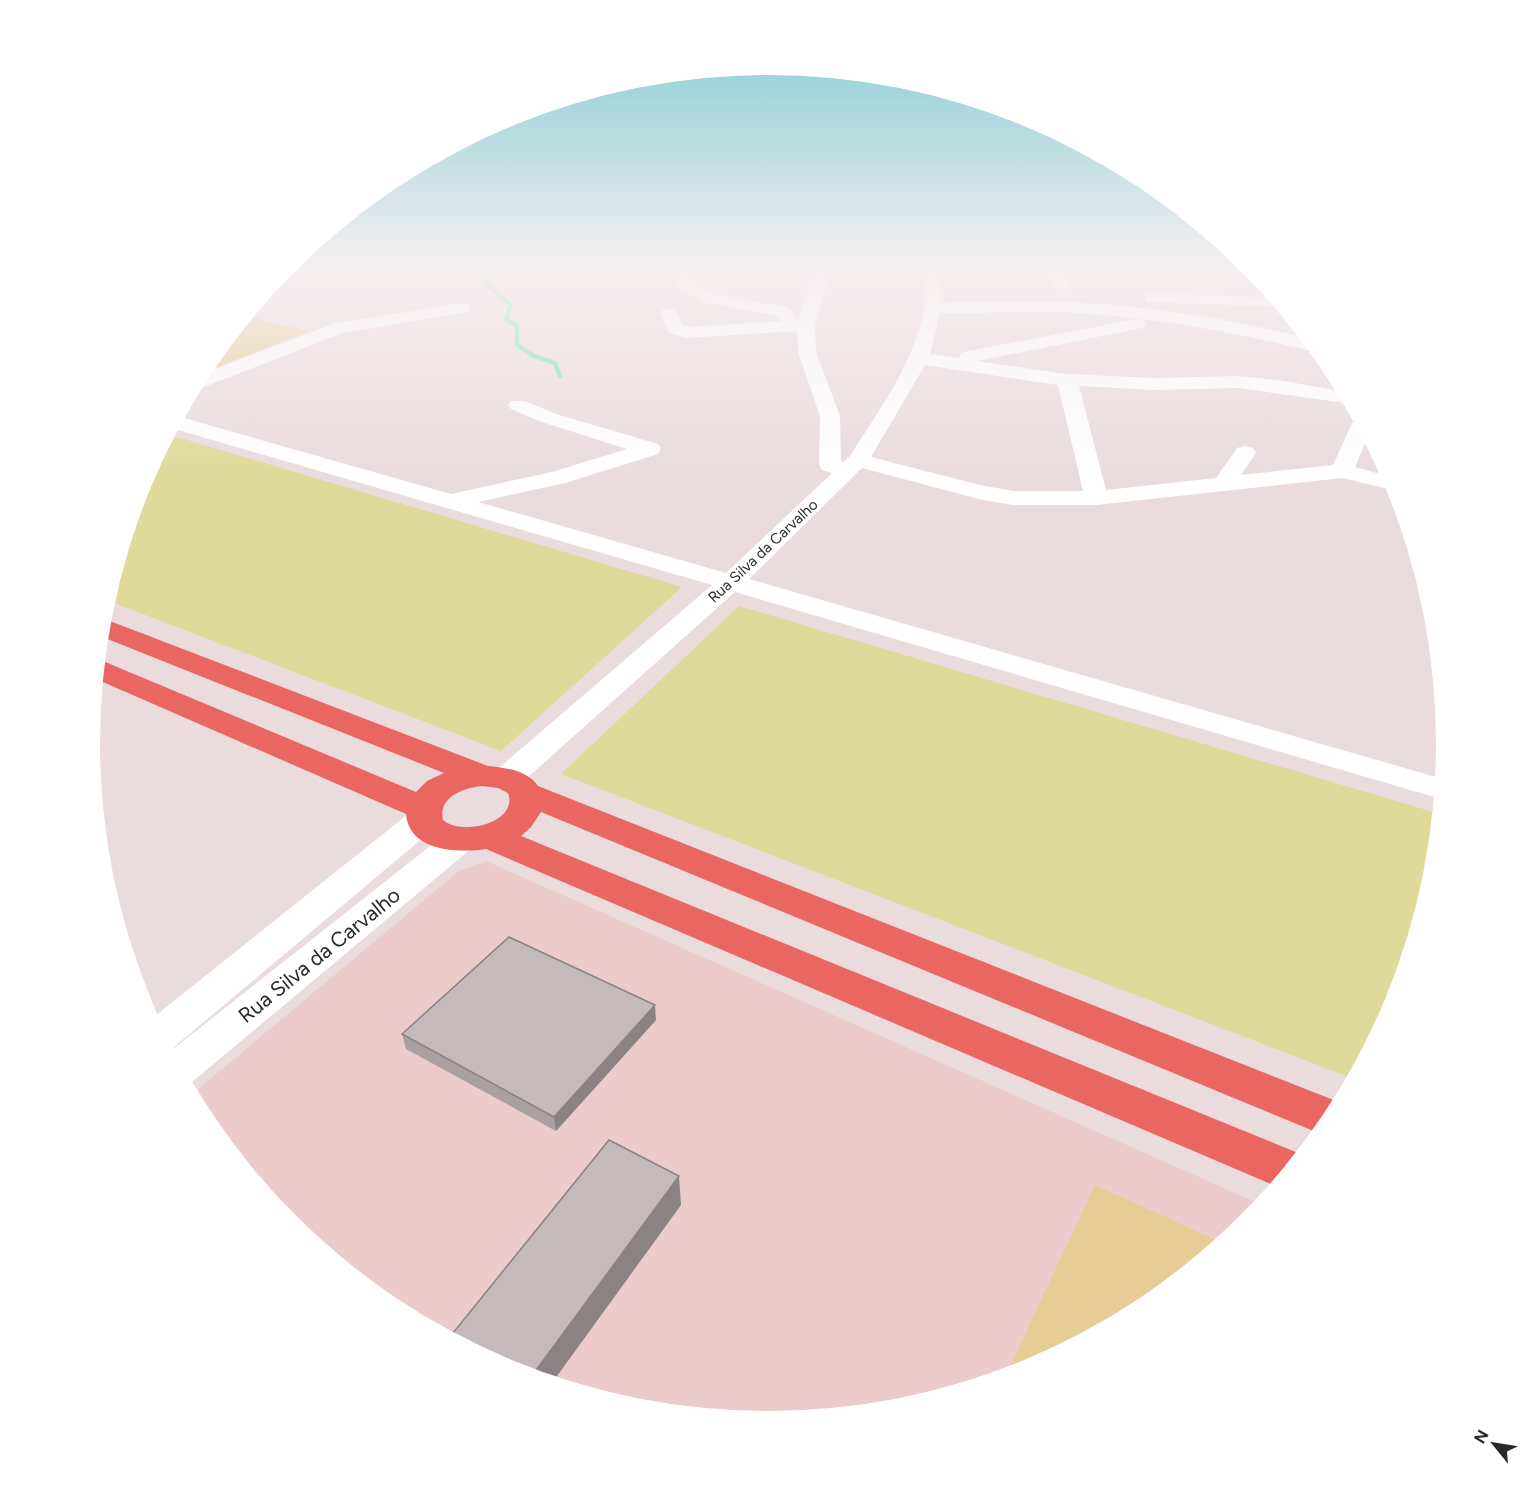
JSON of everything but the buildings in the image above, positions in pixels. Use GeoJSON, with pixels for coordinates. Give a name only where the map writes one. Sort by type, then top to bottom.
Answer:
{"type":"FeatureCollection","features":[{"type":"Feature","properties":{"kind":"main road"},"geometry":{"type":"LineString","coordinates":[[110,631],[505,783],[1322,1115]]}},
{"type":"Feature","properties":{"kind":"main road"},"geometry":{"type":"LineString","coordinates":[[104,671],[424,814],[433,831],[476,838],[1282,1169]]}},
{"type":"Feature","properties":{"kind":"main road"},"geometry":{"type":"LineString","coordinates":[[424,814],[430,797],[456,780],[505,783],[526,810],[519,820],[476,838]]}},
{"type":"Feature","properties":{"kind":"street"},"geometry":{"type":"LineString","coordinates":[[209,378],[317,336]]}},
{"type":"Feature","properties":{"kind":"street"},"geometry":{"type":"LineString","coordinates":[[802,336],[807,357],[824,394],[830,416],[830,465],[852,465],[1014,498],[1096,498],[1342,471],[1383,482]]}},
{"type":"Feature","properties":{"kind":"street","name":"Rua Silva da Carvalho"},"geometry":{"type":"LineString","coordinates":[[505,783],[731,582],[852,465],[909,379],[919,358],[925,336]]}},
{"type":"Feature","properties":{"kind":"street"},"geometry":{"type":"LineString","coordinates":[[953,361],[1070,336]]}},
{"type":"Feature","properties":{"kind":"street"},"geometry":{"type":"LineString","coordinates":[[1274,336],[1303,343]]}},
{"type":"Feature","properties":{"kind":"street"},"geometry":{"type":"LineString","coordinates":[[919,358],[953,361],[1155,392],[1246,382],[1339,397]]}},
{"type":"Feature","properties":{"kind":"street"},"geometry":{"type":"LineString","coordinates":[[1067,380],[1096,498]]}},
{"type":"Feature","properties":{"kind":"street"},"geometry":{"type":"LineString","coordinates":[[453,501],[557,478],[650,449],[549,418],[518,405]]}},
{"type":"Feature","properties":{"kind":"street"},"geometry":{"type":"LineString","coordinates":[[181,424],[1435,787]]}},
{"type":"Feature","properties":{"kind":"street"},"geometry":{"type":"LineString","coordinates":[[1342,471],[1358,431]]}},
{"type":"Feature","properties":{"kind":"street"},"geometry":{"type":"LineString","coordinates":[[1224,483],[1245,453]]}},
{"type":"Feature","properties":{"kind":"street","name":"Rua Silva da Carvalho"},"geometry":{"type":"LineString","coordinates":[[166,1031],[424,814]]}},
{"type":"Feature","properties":{"kind":"street","name":"Rua Silva da Carvalho"},"geometry":{"type":"LineString","coordinates":[[183,1065],[476,838]]}},
{"type":"Feature","properties":{"kind":"shaded area"},"geometry":{"type":"Polygon","coordinates":[[[238,336],[295,336],[216,368],[238,336]]]}},
{"type":"Feature","properties":{"kind":"shaded area"},"geometry":{"type":"Polygon","coordinates":[[[175,436],[682,587],[501,751],[115,604],[135,528],[175,436]]]}},
{"type":"Feature","properties":{"kind":"shaded area"},"geometry":{"type":"Polygon","coordinates":[[[739,606],[1432,812],[1423,873],[1401,958],[1385,999],[1347,1076],[561,774],[739,606]]]}},
{"type":"Feature","properties":{"kind":"shaded area"},"geometry":{"type":"Polygon","coordinates":[[[486,861],[1253,1201],[1175,1273],[1102,1322],[1024,1360],[983,1376],[898,1398],[812,1410],[724,1410],[638,1398],[595,1388],[553,1376],[512,1360],[434,1322],[361,1273],[328,1245],[296,1215],[238,1150],[197,1090],[459,871],[486,861]]]}},
{"type":"Feature","properties":{"kind":"shaded area"},"geometry":{"type":"Polygon","coordinates":[[[1095,1185],[1214,1239],[1175,1273],[1102,1322],[1010,1365],[1095,1185]]]}},
{"type":"Feature","properties":{"kind":"waterway"},"geometry":{"type":"LineString","coordinates":[[517,336],[517,345],[534,356],[555,363],[560,376]]}}]}
